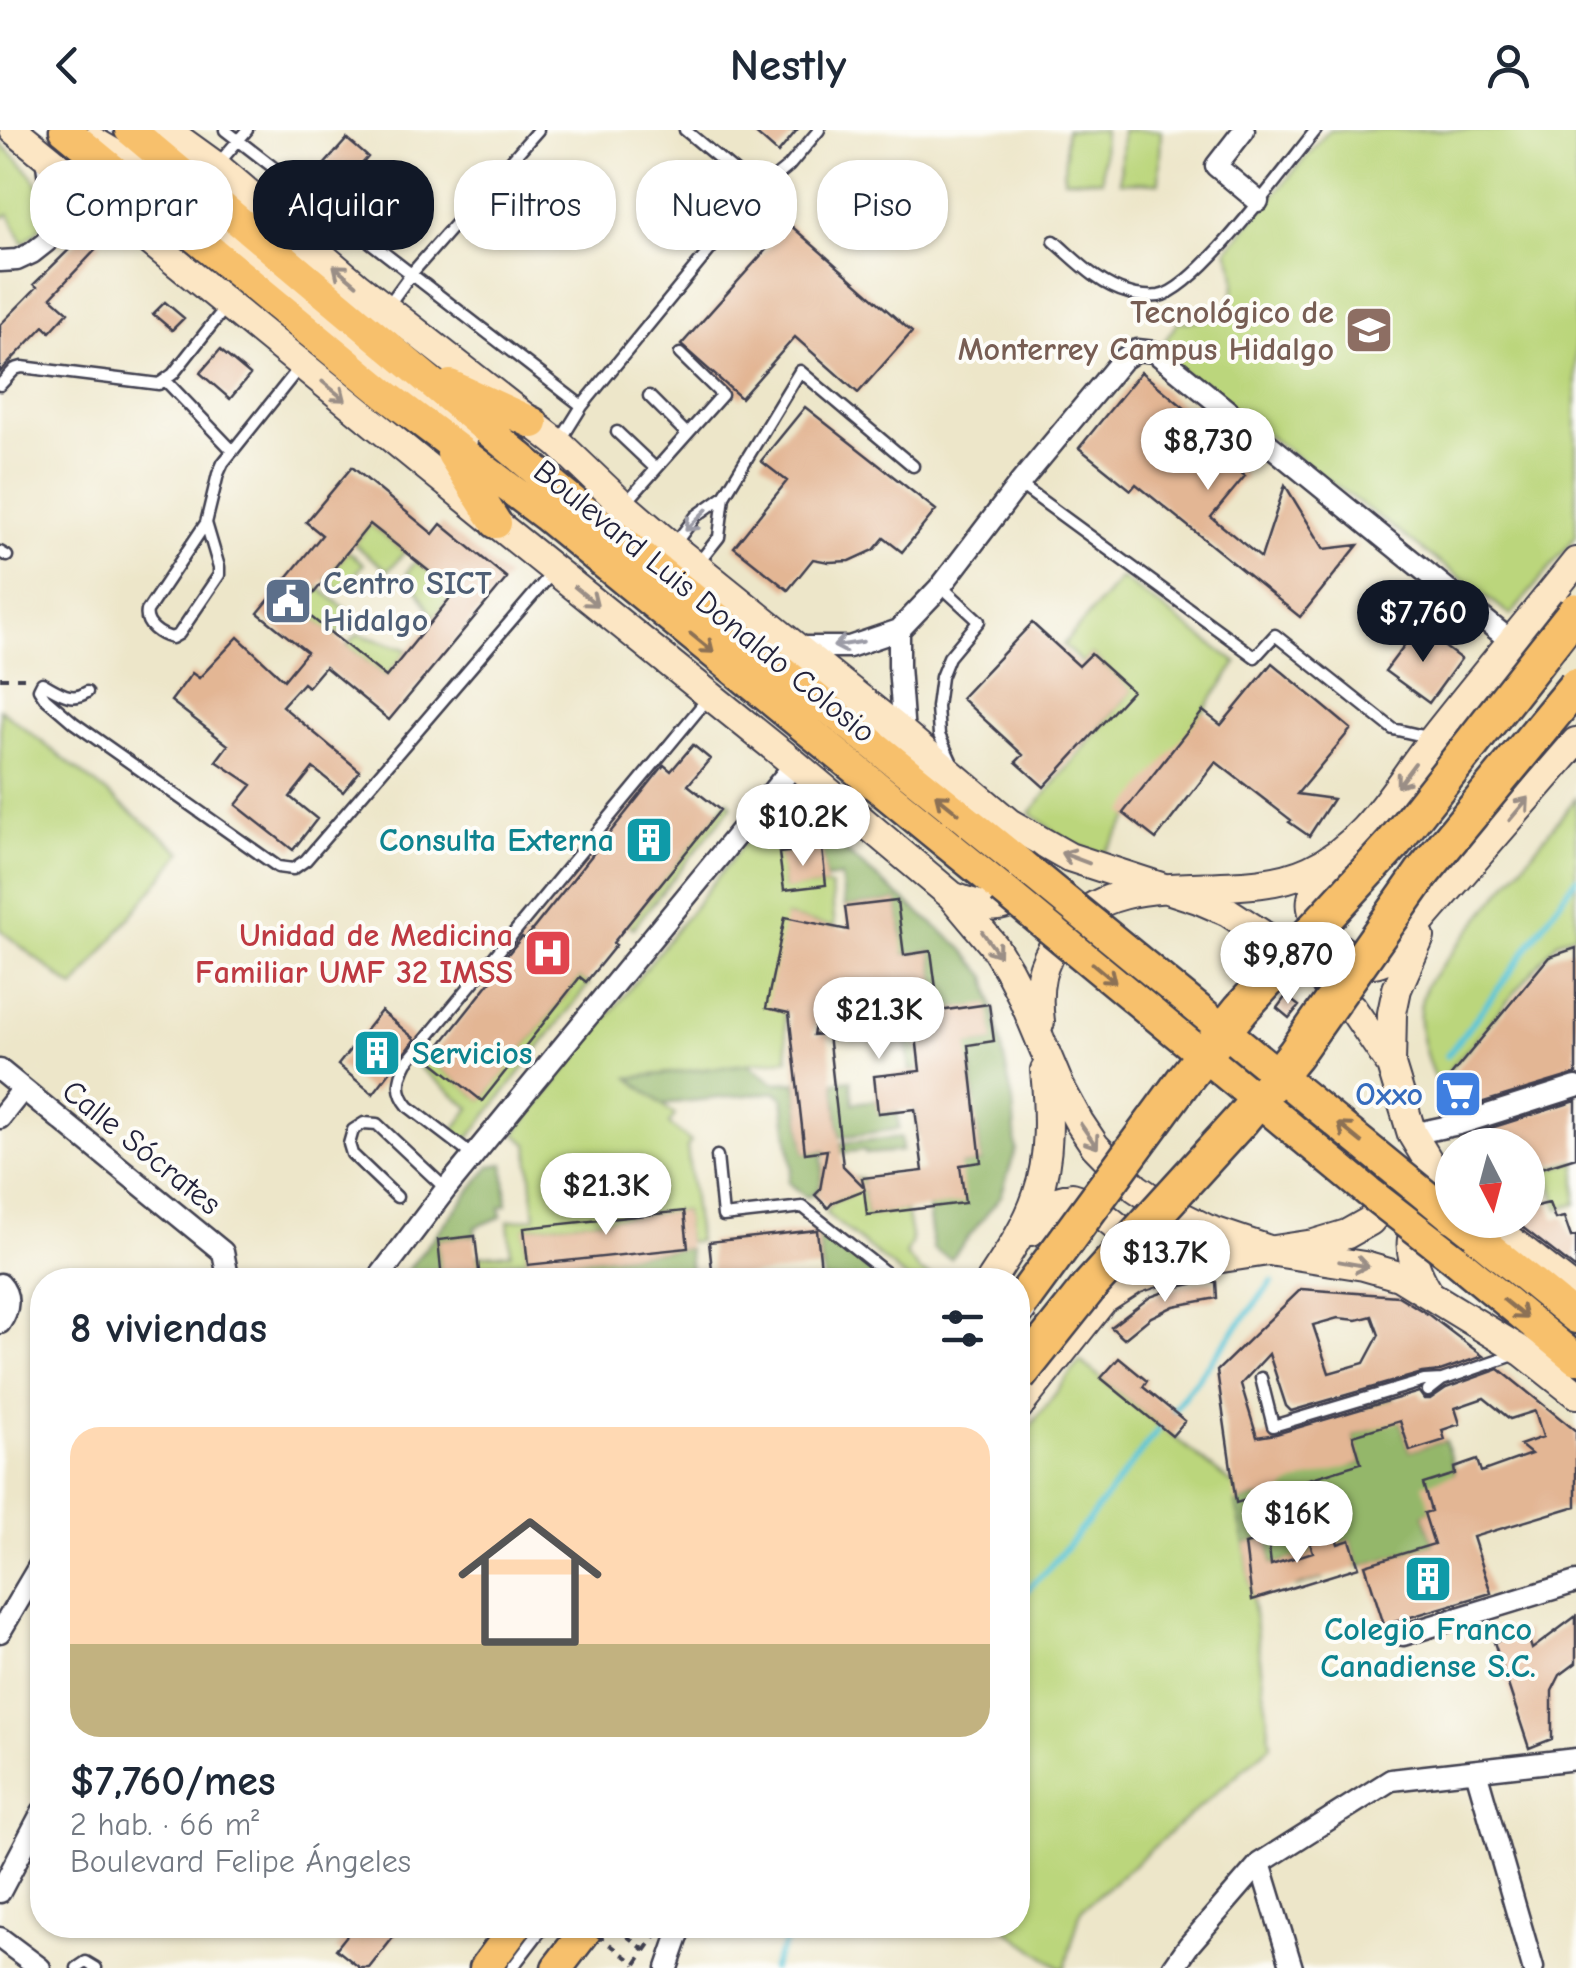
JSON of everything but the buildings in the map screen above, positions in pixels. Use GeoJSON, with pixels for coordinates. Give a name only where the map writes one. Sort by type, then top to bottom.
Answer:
{"type":"FeatureCollection","features":[{"type":"Feature","properties":{"kind":"highway"},"geometry":{"type":"LineString","coordinates":[[1030,1301],[1218,1037],[1392,846],[1576,611]]}},
{"type":"Feature","properties":{"kind":"highway"},"geometry":{"type":"LineString","coordinates":[[1030,1361],[1089,1287],[1241,1120],[1295,1054],[1423,872],[1576,686]]}},
{"type":"Feature","properties":{"kind":"main road"},"geometry":{"type":"LineString","coordinates":[[14,130],[51,160]]}},
{"type":"Feature","properties":{"kind":"main road","name":"Boulevard Luis Donaldo Colosio"},"geometry":{"type":"LineString","coordinates":[[65,130],[386,395],[510,488],[554,504],[1022,865],[1435,1201]]}},
{"type":"Feature","properties":{"kind":"main road"},"geometry":{"type":"LineString","coordinates":[[74,130],[139,168],[306,304],[424,402],[510,488]]}},
{"type":"Feature","properties":{"kind":"main road","name":"Boulevard Luis Donaldo Colosio"},"geometry":{"type":"LineString","coordinates":[[130,130],[411,367],[554,504],[1370,1194],[1576,1358]]}},
{"type":"Feature","properties":{"kind":"main road","name":"Boulevard Luis Donaldo Colosio"},"geometry":{"type":"LineString","coordinates":[[166,130],[208,160]]}},
{"type":"Feature","properties":{"kind":"main road","name":"Boulevard Luis Donaldo Colosio"},"geometry":{"type":"LineString","coordinates":[[233,180],[386,308],[559,444],[672,547],[1008,822],[1066,855],[1228,912],[1300,959],[1352,1008],[1391,1065],[1412,1134],[1435,1170]]}},
{"type":"Feature","properties":{"kind":"main road"},"geometry":{"type":"LineString","coordinates":[[162,250],[795,764],[951,896],[994,946],[1020,994],[1060,1087],[1095,1146],[1136,1188],[1207,1228],[1275,1252],[1364,1266],[1399,1276],[1523,1352],[1576,1394]]}},
{"type":"Feature","properties":{"kind":"main road"},"geometry":{"type":"LineString","coordinates":[[411,367],[532,423]]}},
{"type":"Feature","properties":{"kind":"main road"},"geometry":{"type":"LineString","coordinates":[[440,435],[496,523]]}},
{"type":"Feature","properties":{"kind":"main road"},"geometry":{"type":"LineString","coordinates":[[1576,562],[1312,895],[1311,913],[1320,929],[1353,958],[1372,963],[1388,958],[1576,742]]}},
{"type":"Feature","properties":{"kind":"main road"},"geometry":{"type":"LineString","coordinates":[[951,896],[974,905],[1000,906],[1012,901],[1023,888],[1024,854],[1008,822]]}},
{"type":"Feature","properties":{"kind":"main road"},"geometry":{"type":"LineString","coordinates":[[999,1268],[1024,1226],[1045,1166],[1046,1088],[1039,986],[1046,956],[1068,925],[1089,907],[1118,896],[1294,876],[1311,870],[1359,837]]}},
{"type":"Feature","properties":{"kind":"main road"},"geometry":{"type":"LineString","coordinates":[[1391,1065],[1392,1012],[1397,989],[1433,910]]}},
{"type":"Feature","properties":{"kind":"main road"},"geometry":{"type":"LineString","coordinates":[[1102,1300],[1136,1279],[1158,1271],[1202,1260],[1275,1252],[1347,1234],[1370,1221],[1392,1196],[1409,1163],[1412,1134]]}},
{"type":"Feature","properties":{"kind":"main road"},"geometry":{"type":"LineString","coordinates":[[999,1268],[1058,1200],[1072,1197],[1084,1201],[1130,1236],[1136,1248],[1135,1262],[1124,1278],[1030,1392]]}},
{"type":"Feature","properties":{"kind":"main road"},"geometry":{"type":"LineString","coordinates":[[1428,1292],[1411,1257],[1411,1240],[1418,1224],[1435,1213]]}},
{"type":"Feature","properties":{"kind":"main road","name":"Boulevard Luis Donaldo Colosio"},"geometry":{"type":"LineString","coordinates":[[1480,1238],[1576,1318]]}},
{"type":"Feature","properties":{"kind":"main road"},"geometry":{"type":"LineString","coordinates":[[1507,1238],[1576,1291]]}},
{"type":"Feature","properties":{"kind":"main road"},"geometry":{"type":"LineString","coordinates":[[491,1964],[508,1938]]}},
{"type":"Feature","properties":{"kind":"main road"},"geometry":{"type":"LineString","coordinates":[[558,1968],[578,1938]]}},
{"type":"Feature","properties":{"kind":"street"},"geometry":{"type":"LineString","coordinates":[[1244,130],[1216,166],[1258,202]]}},
{"type":"Feature","properties":{"kind":"street"},"geometry":{"type":"LineString","coordinates":[[46,156],[46,160]]}},
{"type":"Feature","properties":{"kind":"street"},"geometry":{"type":"LineString","coordinates":[[0,261],[17,260],[36,250]]}},
{"type":"Feature","properties":{"kind":"street"},"geometry":{"type":"LineString","coordinates":[[796,646],[849,648],[899,630],[941,586],[1122,360],[1137,350],[1154,352],[1512,642]]}},
{"type":"Feature","properties":{"kind":"street"},"geometry":{"type":"LineString","coordinates":[[899,630],[904,734]]}},
{"type":"Feature","properties":{"kind":"street"},"geometry":{"type":"LineString","coordinates":[[386,1268],[472,1156],[795,764]]}},
{"type":"Feature","properties":{"kind":"street","name":"Calle Sócrates"},"geometry":{"type":"LineString","coordinates":[[0,1070],[223,1252],[226,1268]]}},
{"type":"Feature","properties":{"kind":"street"},"geometry":{"type":"LineString","coordinates":[[1412,1134],[1459,1124],[1576,1087]]}},
{"type":"Feature","properties":{"kind":"street"},"geometry":{"type":"LineString","coordinates":[[0,1118],[23,1088]]}},
{"type":"Feature","properties":{"kind":"street"},"geometry":{"type":"LineString","coordinates":[[0,1284],[8,1300],[0,1323]]}},
{"type":"Feature","properties":{"kind":"street"},"geometry":{"type":"LineString","coordinates":[[2,1625],[30,1580]]}},
{"type":"Feature","properties":{"kind":"street"},"geometry":{"type":"LineString","coordinates":[[1403,1635],[1576,1582]]}},
{"type":"Feature","properties":{"kind":"street"},"geometry":{"type":"LineString","coordinates":[[1172,1968],[1260,1863],[1390,1780],[1576,1759]]}},
{"type":"Feature","properties":{"kind":"street"},"geometry":{"type":"LineString","coordinates":[[1476,1771],[1533,1968]]}},
{"type":"Feature","properties":{"kind":"street"},"geometry":{"type":"LineString","coordinates":[[0,1892],[30,1835]]}},
{"type":"Feature","properties":{"kind":"street"},"geometry":{"type":"LineString","coordinates":[[1260,1863],[1292,1968]]}},
{"type":"Feature","properties":{"kind":"street"},"geometry":{"type":"LineString","coordinates":[[0,1938],[40,1968]]}},
{"type":"Feature","properties":{"kind":"street"},"geometry":{"type":"LineString","coordinates":[[667,1968],[675,1938]]}},
{"type":"Feature","properties":{"kind":"lane"},"geometry":{"type":"LineString","coordinates":[[225,130],[582,406]]}},
{"type":"Feature","properties":{"kind":"lane"},"geometry":{"type":"LineString","coordinates":[[221,160],[246,130]]}},
{"type":"Feature","properties":{"kind":"lane"},"geometry":{"type":"LineString","coordinates":[[386,308],[538,130]]}},
{"type":"Feature","properties":{"kind":"lane"},"geometry":{"type":"LineString","coordinates":[[686,130],[721,160]]}},
{"type":"Feature","properties":{"kind":"lane"},"geometry":{"type":"LineString","coordinates":[[794,160],[819,130]]}},
{"type":"Feature","properties":{"kind":"lane"},"geometry":{"type":"LineString","coordinates":[[1054,241],[1103,283],[1130,294],[1161,296],[1195,275],[1316,130]]}},
{"type":"Feature","properties":{"kind":"lane"},"geometry":{"type":"LineString","coordinates":[[559,444],[582,406],[710,250]]}},
{"type":"Feature","properties":{"kind":"lane"},"geometry":{"type":"LineString","coordinates":[[0,385],[22,366],[151,384],[166,381],[228,304]]}},
{"type":"Feature","properties":{"kind":"lane"},"geometry":{"type":"LineString","coordinates":[[623,505],[722,394],[680,354]]}},
{"type":"Feature","properties":{"kind":"lane"},"geometry":{"type":"LineString","coordinates":[[206,524],[219,574],[179,634],[168,637],[149,624],[146,616],[206,524],[218,474],[302,364]]}},
{"type":"Feature","properties":{"kind":"lane"},"geometry":{"type":"LineString","coordinates":[[672,547],[696,516],[724,496],[800,371],[913,466]]}},
{"type":"Feature","properties":{"kind":"lane"},"geometry":{"type":"LineString","coordinates":[[166,381],[233,451]]}},
{"type":"Feature","properties":{"kind":"lane"},"geometry":{"type":"LineString","coordinates":[[649,396],[686,433]]}},
{"type":"Feature","properties":{"kind":"lane"},"geometry":{"type":"LineString","coordinates":[[618,432],[656,468]]}},
{"type":"Feature","properties":{"kind":"lane"},"geometry":{"type":"LineString","coordinates":[[1020,484],[1255,657],[1275,635],[1393,729],[1434,738]]}},
{"type":"Feature","properties":{"kind":"lane"},"geometry":{"type":"LineString","coordinates":[[696,566],[719,537],[724,496]]}},
{"type":"Feature","properties":{"kind":"lane"},"geometry":{"type":"LineString","coordinates":[[87,692],[70,697],[42,683],[40,694],[63,715],[278,867],[293,869],[306,860],[555,570]]}},
{"type":"Feature","properties":{"kind":"lane"},"geometry":{"type":"LineString","coordinates":[[941,586],[979,621],[949,657],[941,677],[937,707],[939,735],[959,780]]}},
{"type":"Feature","properties":{"kind":"lane"},"geometry":{"type":"LineString","coordinates":[[1484,748],[1576,629]]}},
{"type":"Feature","properties":{"kind":"lane"},"geometry":{"type":"LineString","coordinates":[[472,1156],[409,1108],[402,1098],[400,1076],[407,1062],[710,696]]}},
{"type":"Feature","properties":{"kind":"lane"},"geometry":{"type":"LineString","coordinates":[[1302,965],[1339,924]]}},
{"type":"Feature","properties":{"kind":"lane"},"geometry":{"type":"LineString","coordinates":[[1340,964],[1352,948]]}},
{"type":"Feature","properties":{"kind":"lane"},"geometry":{"type":"LineString","coordinates":[[1318,996],[1329,980]]}},
{"type":"Feature","properties":{"kind":"lane"},"geometry":{"type":"LineString","coordinates":[[1230,1044],[1240,1032]]}},
{"type":"Feature","properties":{"kind":"lane"},"geometry":{"type":"LineString","coordinates":[[1197,1082],[1219,1057]]}},
{"type":"Feature","properties":{"kind":"lane"},"geometry":{"type":"LineString","coordinates":[[1261,1072],[1272,1058]]}},
{"type":"Feature","properties":{"kind":"lane"},"geometry":{"type":"LineString","coordinates":[[1240,1099],[1250,1086]]}},
{"type":"Feature","properties":{"kind":"lane"},"geometry":{"type":"LineString","coordinates":[[397,1197],[352,1154],[349,1144],[353,1130],[364,1123],[377,1124],[446,1189]]}},
{"type":"Feature","properties":{"kind":"lane"},"geometry":{"type":"LineString","coordinates":[[717,1156],[723,1216],[803,1206],[879,1268]]}},
{"type":"Feature","properties":{"kind":"lane"},"geometry":{"type":"LineString","coordinates":[[1120,1192],[1131,1176]]}},
{"type":"Feature","properties":{"kind":"lane"},"geometry":{"type":"LineString","coordinates":[[1140,1210],[1165,1182]]}},
{"type":"Feature","properties":{"kind":"lane"},"geometry":{"type":"LineString","coordinates":[[1098,1224],[1108,1208]]}},
{"type":"Feature","properties":{"kind":"lane"},"geometry":{"type":"LineString","coordinates":[[1114,1238],[1127,1224]]}},
{"type":"Feature","properties":{"kind":"lane"},"geometry":{"type":"LineString","coordinates":[[1260,1378],[1273,1426],[1424,1380],[1442,1380],[1523,1352]]}},
{"type":"Feature","properties":{"kind":"lane"},"geometry":{"type":"LineString","coordinates":[[1428,1391],[1442,1380]]}},
{"type":"Feature","properties":{"kind":"lane"},"geometry":{"type":"LineString","coordinates":[[491,1964],[527,1938]]}},
{"type":"Feature","properties":{"kind":"lane"},"geometry":{"type":"LineString","coordinates":[[77,1968],[86,1962],[96,1968]]}},
{"type":"Feature","properties":{"kind":"path"},"geometry":{"type":"LineString","coordinates":[[0,678],[29,678],[42,683]]}},
{"type":"Feature","properties":{"kind":"path"},"geometry":{"type":"LineString","coordinates":[[603,1938],[636,1964],[646,1950],[630,1938]]}},
{"type":"Feature","properties":{"kind":"green space"},"geometry":{"type":"Polygon","coordinates":[[[1066,130],[1104,130],[1102,180],[1064,179],[1066,130]]]}},
{"type":"Feature","properties":{"kind":"green space"},"geometry":{"type":"Polygon","coordinates":[[[1122,130],[1161,130],[1159,183],[1120,182],[1122,130]]]}},
{"type":"Feature","properties":{"kind":"green space","name":"Tecnológico de Monterrey Campus Hidalgo"},"geometry":{"type":"Polygon","coordinates":[[[1329,130],[1576,130],[1576,536],[1511,615],[1156,353],[1179,321],[1208,318],[1229,302],[1235,279],[1227,250],[1329,130]]]}},
{"type":"Feature","properties":{"kind":"green space"},"geometry":{"type":"Polygon","coordinates":[[[0,143],[30,174],[30,237],[23,243],[9,214],[0,218],[0,143]]]}},
{"type":"Feature","properties":{"kind":"green space"},"geometry":{"type":"Polygon","coordinates":[[[370,524],[405,552],[388,571],[354,544],[370,524]]]}},
{"type":"Feature","properties":{"kind":"green space"},"geometry":{"type":"Polygon","coordinates":[[[348,551],[364,564],[342,591],[326,579],[348,551]]]}},
{"type":"Feature","properties":{"kind":"green space"},"geometry":{"type":"Polygon","coordinates":[[[416,561],[455,592],[434,618],[407,572],[416,561]]]}},
{"type":"Feature","properties":{"kind":"green space"},"geometry":{"type":"Polygon","coordinates":[[[1121,578],[1237,663],[1103,855],[1067,842],[1030,813],[1131,691],[1091,654],[1082,663],[1063,645],[1121,578]]]}},
{"type":"Feature","properties":{"kind":"green space"},"geometry":{"type":"Polygon","coordinates":[[[318,587],[353,615],[335,637],[301,609],[318,587]]]}},
{"type":"Feature","properties":{"kind":"green space"},"geometry":{"type":"Polygon","coordinates":[[[358,634],[408,650],[386,677],[347,646],[358,634]]]}},
{"type":"Feature","properties":{"kind":"green space"},"geometry":{"type":"Polygon","coordinates":[[[0,709],[182,852],[74,988],[0,930],[0,709]]]}},
{"type":"Feature","properties":{"kind":"green space"},"geometry":{"type":"Polygon","coordinates":[[[1576,798],[1576,933],[1558,941],[1437,1085],[1421,1029],[1420,1007],[1426,985],[1576,798]]]}},
{"type":"Feature","properties":{"kind":"green space"},"geometry":{"type":"Polygon","coordinates":[[[728,800],[732,806],[633,928],[628,924],[728,800]]]}},
{"type":"Feature","properties":{"kind":"green space"},"geometry":{"type":"Polygon","coordinates":[[[779,821],[809,822],[829,838],[822,848],[780,853],[784,889],[831,887],[835,927],[786,917],[784,1012],[788,1059],[630,1078],[675,1115],[669,1124],[691,1142],[687,1147],[698,1241],[687,1242],[684,1211],[525,1228],[527,1260],[478,1265],[477,1256],[511,1253],[508,1221],[535,1218],[528,1144],[515,1134],[746,841],[779,821]]]}},
{"type":"Feature","properties":{"kind":"green space"},"geometry":{"type":"Polygon","coordinates":[[[829,838],[962,948],[987,977],[1013,1102],[1016,1149],[1001,1196],[951,1259],[933,1249],[928,1207],[960,1165],[981,1162],[977,1126],[918,1133],[914,1109],[975,1101],[971,1065],[910,1072],[906,1040],[916,1039],[919,1051],[993,1041],[988,1005],[914,1014],[914,1025],[907,1026],[902,992],[936,987],[931,951],[834,964],[902,937],[897,901],[845,907],[841,877],[825,879],[822,848],[829,838]]]}},
{"type":"Feature","properties":{"kind":"green space"},"geometry":{"type":"Polygon","coordinates":[[[580,977],[589,984],[466,1142],[453,1131],[470,1108],[420,1068],[429,1059],[482,1100],[580,977]]]}},
{"type":"Feature","properties":{"kind":"green space"},"geometry":{"type":"Polygon","coordinates":[[[748,1064],[774,1083],[796,1082],[805,1153],[841,1149],[841,1143],[901,1137],[902,1151],[822,1155],[820,1186],[806,1197],[788,1182],[792,1168],[783,1098],[776,1092],[662,1104],[629,1078],[748,1064]]]}},
{"type":"Feature","properties":{"kind":"green space"},"geometry":{"type":"Polygon","coordinates":[[[851,1080],[853,1103],[877,1100],[879,1113],[897,1111],[899,1129],[840,1137],[834,1082],[851,1080]]]}},
{"type":"Feature","properties":{"kind":"green space"},"geometry":{"type":"Polygon","coordinates":[[[1576,1161],[1576,1204],[1559,1209],[1547,1170],[1576,1161]]]}},
{"type":"Feature","properties":{"kind":"green space"},"geometry":{"type":"Polygon","coordinates":[[[504,1164],[507,1205],[500,1207],[501,1217],[475,1227],[475,1236],[438,1240],[441,1268],[409,1268],[490,1166],[504,1164]]]}},
{"type":"Feature","properties":{"kind":"green space"},"geometry":{"type":"Polygon","coordinates":[[[855,1178],[862,1178],[867,1215],[906,1210],[912,1241],[906,1255],[917,1268],[894,1268],[825,1213],[833,1202],[850,1195],[855,1178]]]}},
{"type":"Feature","properties":{"kind":"green space"},"geometry":{"type":"Polygon","coordinates":[[[817,1230],[866,1268],[822,1268],[817,1230]]]}},
{"type":"Feature","properties":{"kind":"green space"},"geometry":{"type":"Polygon","coordinates":[[[688,1248],[690,1268],[528,1268],[528,1265],[688,1248]]]}},
{"type":"Feature","properties":{"kind":"green space"},"geometry":{"type":"Polygon","coordinates":[[[1080,1361],[1238,1489],[1271,1745],[1081,1910],[1065,1968],[1018,1938],[1030,1938],[1030,1427],[1080,1361]]]}},
{"type":"Feature","properties":{"kind":"green space"},"geometry":{"type":"Polygon","coordinates":[[[1392,1397],[1410,1451],[1445,1440],[1455,1474],[1431,1511],[1424,1514],[1434,1544],[1359,1567],[1350,1540],[1310,1544],[1322,1579],[1296,1587],[1287,1560],[1271,1565],[1268,1539],[1245,1544],[1236,1503],[1280,1496],[1284,1478],[1361,1463],[1353,1435],[1372,1429],[1365,1405],[1392,1397]]]}},
{"type":"Feature","properties":{"kind":"waterway"},"geometry":{"type":"LineString","coordinates":[[1447,1056],[1576,878]]}},
{"type":"Feature","properties":{"kind":"waterway"},"geometry":{"type":"LineString","coordinates":[[1030,1587],[1090,1518],[1272,1282]]}},
{"type":"Feature","properties":{"kind":"waterway"},"geometry":{"type":"LineString","coordinates":[[772,1968],[787,1938]]}},
{"type":"Feature","properties":{"kind":"place","name":"Tecnológico de Monterrey Campus Hidalgo"},"geometry":{"type":"Point","coordinates":[1369,330]}},
{"type":"Feature","properties":{"kind":"place","name":"Centro SICT Hidalgo"},"geometry":{"type":"Point","coordinates":[288,601]}},
{"type":"Feature","properties":{"kind":"place","name":"Consulta Externa"},"geometry":{"type":"Point","coordinates":[649,840]}},
{"type":"Feature","properties":{"kind":"place","name":"Unidad de Medicina Familiar UMF 32 IMSS"},"geometry":{"type":"Point","coordinates":[548,953]}},
{"type":"Feature","properties":{"kind":"place","name":"Servicios"},"geometry":{"type":"Point","coordinates":[377,1053]}},
{"type":"Feature","properties":{"kind":"place","name":"Oxxo"},"geometry":{"type":"Point","coordinates":[1458,1094]}},
{"type":"Feature","properties":{"kind":"place","name":"Colegio Franco Canadiense S.C."},"geometry":{"type":"Point","coordinates":[1428,1579]}}]}
